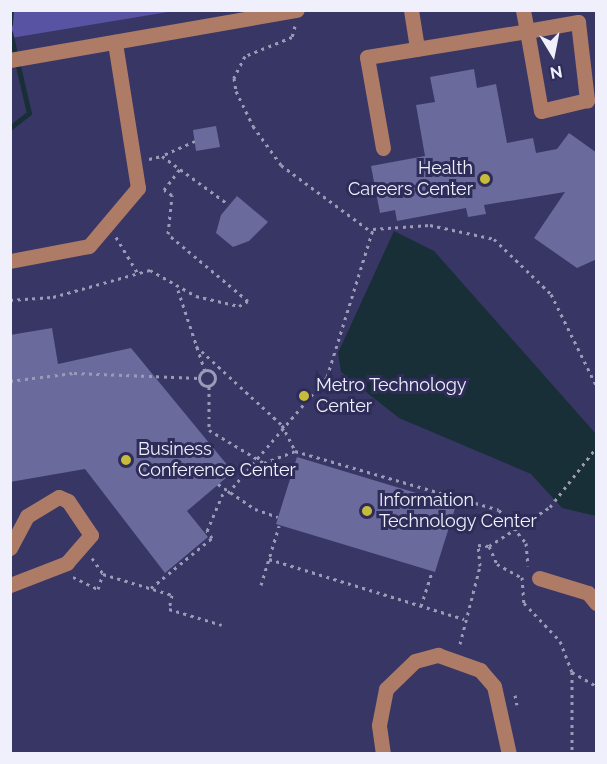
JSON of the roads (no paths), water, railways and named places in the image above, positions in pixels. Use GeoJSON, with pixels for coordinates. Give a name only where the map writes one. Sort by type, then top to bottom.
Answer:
{"type":"FeatureCollection","features":[{"type":"Feature","properties":{"kind":"street"},"geometry":{"type":"LineString","coordinates":[[411,10],[417,49]]}},
{"type":"Feature","properties":{"kind":"street"},"geometry":{"type":"LineString","coordinates":[[383,148],[367,57],[527,30],[578,22],[587,99],[541,111],[527,30],[523,10]]}},
{"type":"Feature","properties":{"kind":"street"},"geometry":{"type":"LineString","coordinates":[[10,60],[115,42],[296,17]]}},
{"type":"Feature","properties":{"kind":"street"},"geometry":{"type":"LineString","coordinates":[[10,261],[89,246],[109,226],[139,180],[115,42]]}},
{"type":"Feature","properties":{"kind":"street"},"geometry":{"type":"LineString","coordinates":[[10,548],[27,516],[59,497],[68,501],[91,535],[67,562],[10,585]]}},
{"type":"Feature","properties":{"kind":"street"},"geometry":{"type":"LineString","coordinates":[[534,580],[588,593],[597,603]]}},
{"type":"Feature","properties":{"kind":"street"},"geometry":{"type":"LineString","coordinates":[[383,753],[379,726],[386,689],[415,661],[438,655],[480,670],[494,687],[509,753]]}},
{"type":"Feature","properties":{"kind":"water"},"geometry":{"type":"Polygon","coordinates":[[[394,231],[434,251],[596,434],[596,516],[562,508],[531,474],[399,418],[341,372],[338,353],[394,231]]]}},
{"type":"Feature","properties":{"kind":"waterway"},"geometry":{"type":"LineString","coordinates":[[10,24],[11,10]]}},
{"type":"Feature","properties":{"kind":"waterway"},"geometry":{"type":"LineString","coordinates":[[10,32],[29,113],[10,128]]}},
{"type":"Feature","properties":{"kind":"place","name":"Health Careers Center"},"geometry":{"type":"Point","coordinates":[485,179]}},
{"type":"Feature","properties":{"kind":"place","name":"Metro Technology Center"},"geometry":{"type":"Point","coordinates":[304,396]}},
{"type":"Feature","properties":{"kind":"place","name":"Business Conference Center"},"geometry":{"type":"Point","coordinates":[126,460]}},
{"type":"Feature","properties":{"kind":"place","name":"Information Technology Center"},"geometry":{"type":"Point","coordinates":[367,511]}}]}
